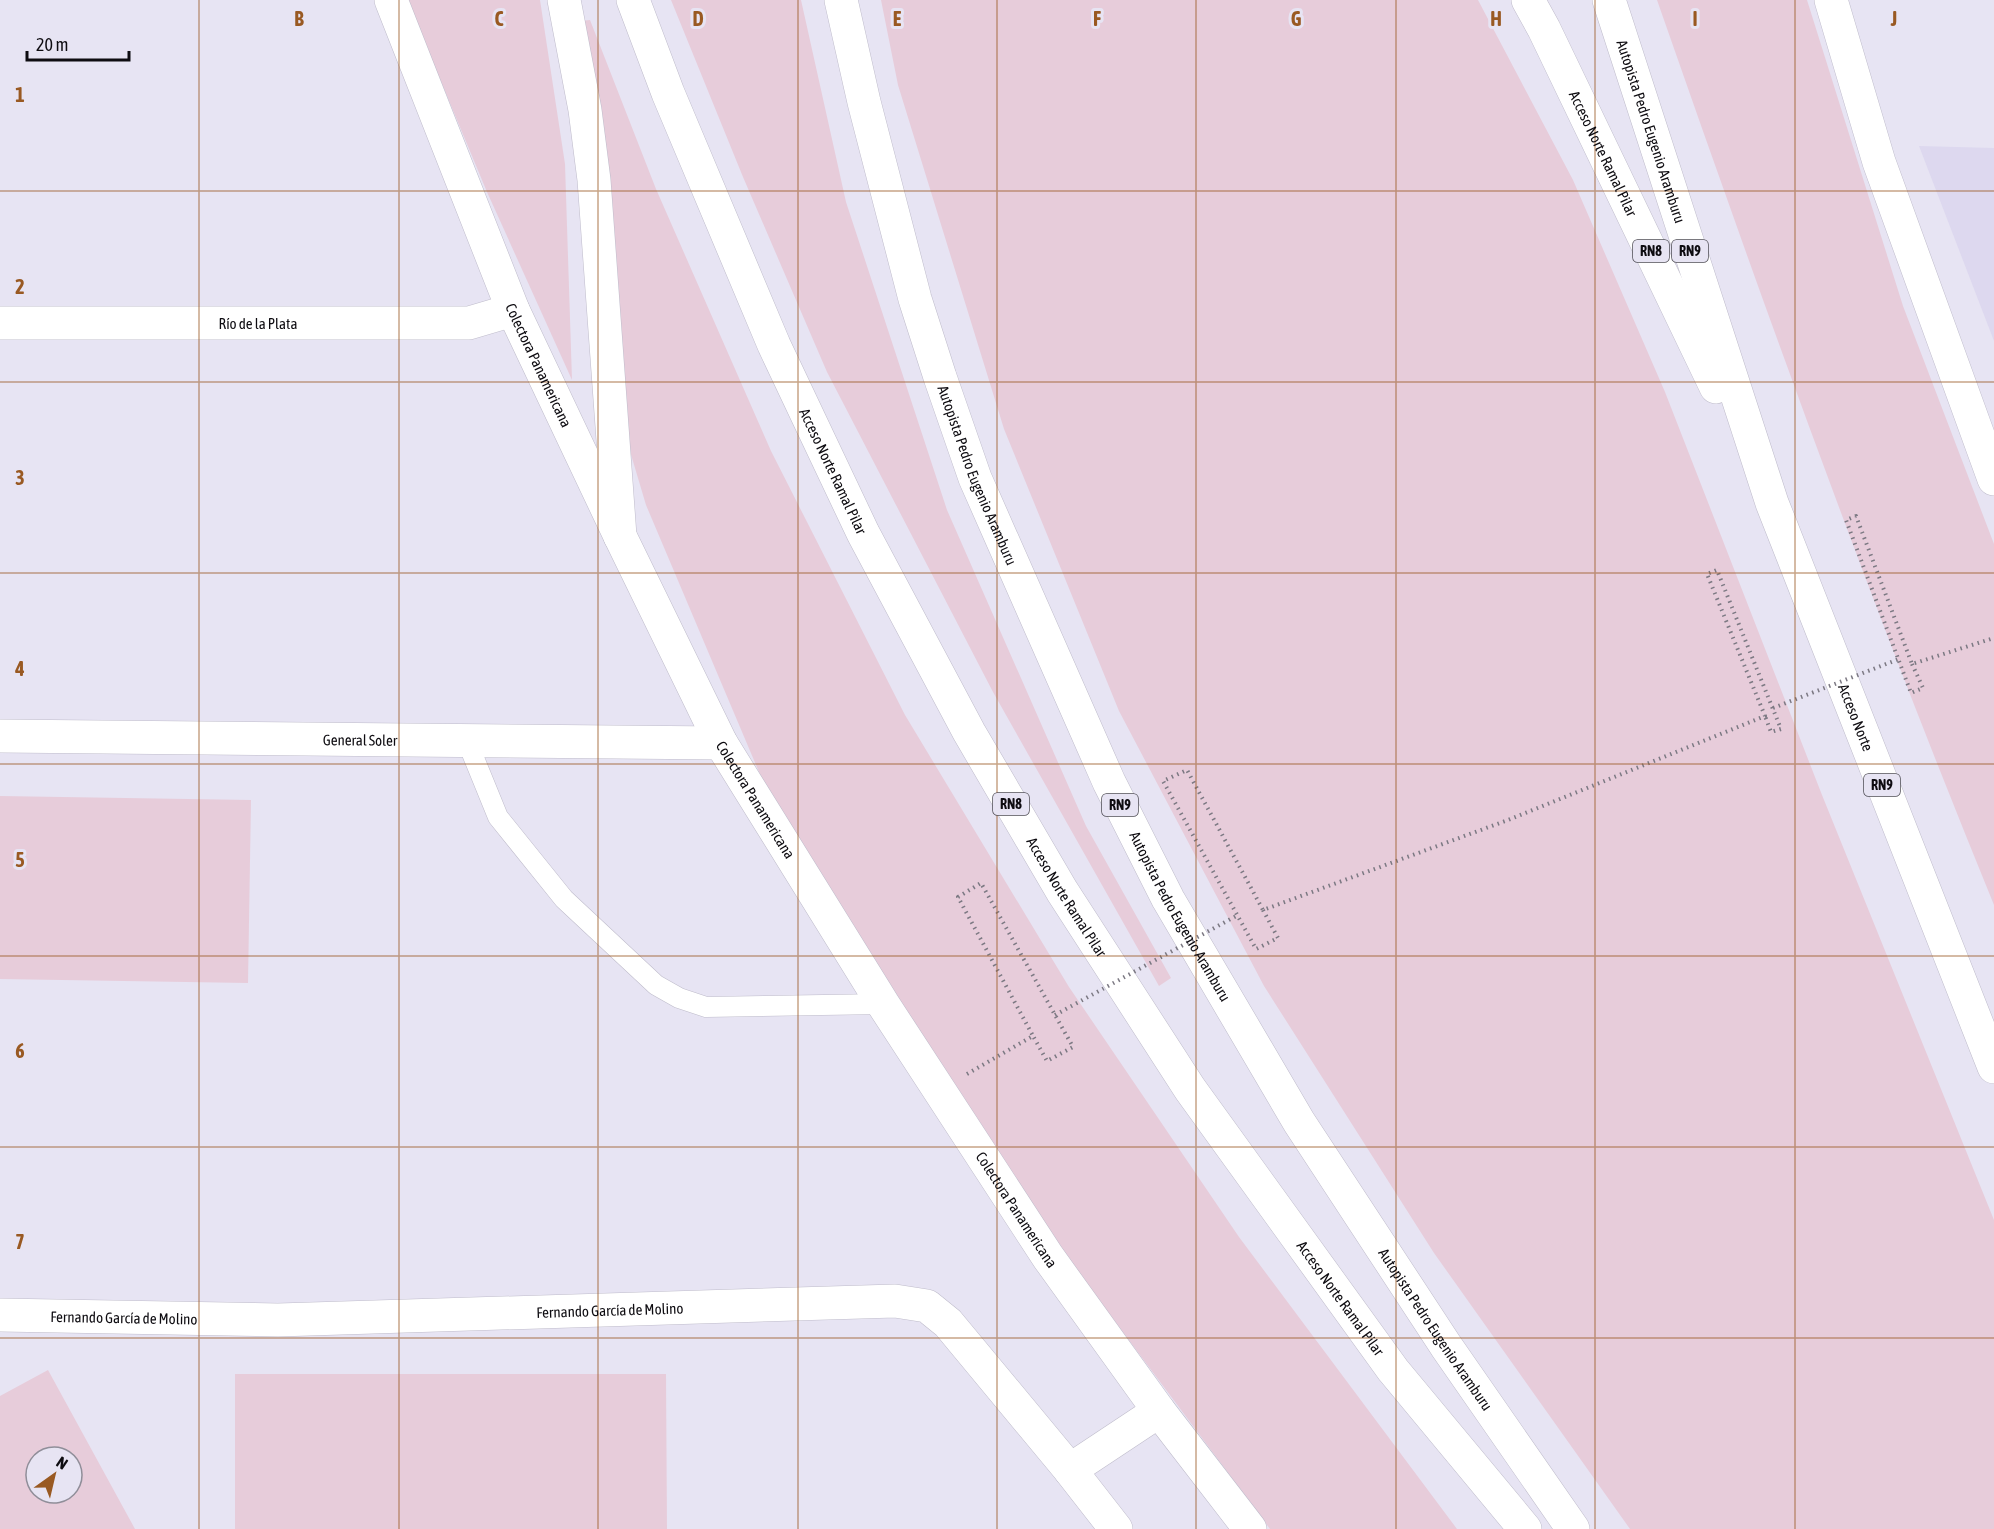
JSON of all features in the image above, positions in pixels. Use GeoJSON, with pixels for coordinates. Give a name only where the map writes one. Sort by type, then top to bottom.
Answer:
{"type":"FeatureCollection","features":[{"type":"Feature","properties":{"kind":"main road","name":"Colectora Panamericana"},"geometry":{"type":"LineString","coordinates":[[391,0],[513,310],[620,537],[721,743],[883,1004],[1048,1257],[1159,1411],[1250,1529]]}},
{"type":"Feature","properties":{"kind":"main road"},"geometry":{"type":"LineString","coordinates":[[564,0],[585,110],[594,180],[620,537]]}},
{"type":"Feature","properties":{"kind":"main road","name":"Acceso Norte Ramal Pilar"},"geometry":{"type":"LineString","coordinates":[[633,0],[668,93],[774,345],[863,533],[975,742],[1062,891],[1190,1089],[1393,1370],[1525,1529]]}},
{"type":"Feature","properties":{"kind":"main road","name":"Autopista Pedro Eugenio Aramburu"},"geometry":{"type":"LineString","coordinates":[[841,0],[864,102],[915,299],[940,377],[975,478],[1108,782],[1167,899],[1299,1122],[1446,1346],[1573,1529]]}},
{"type":"Feature","properties":{"kind":"main road","name":"Acceso Norte Ramal Pilar"},"geometry":{"type":"LineString","coordinates":[[1528,0],[1772,502]]}},
{"type":"Feature","properties":{"kind":"main road","name":"Autopista Pedro Eugenio Aramburu"},"geometry":{"type":"LineString","coordinates":[[1609,0],[1772,502]]}},
{"type":"Feature","properties":{"kind":"main road"},"geometry":{"type":"LineString","coordinates":[[1831,0],[1880,162],[1994,479]]}},
{"type":"Feature","properties":{"kind":"main road","name":"Río de la Plata"},"geometry":{"type":"LineString","coordinates":[[0,323],[469,323],[513,310]]}},
{"type":"Feature","properties":{"kind":"main road","name":"Acceso Norte"},"geometry":{"type":"LineString","coordinates":[[1772,502],[1994,1067]]}},
{"type":"Feature","properties":{"kind":"main road","name":"General Soler"},"geometry":{"type":"LineString","coordinates":[[0,736],[721,743]]}},
{"type":"Feature","properties":{"kind":"main road","name":"Fernando García de Molino"},"geometry":{"type":"LineString","coordinates":[[0,1315],[278,1320],[895,1301],[927,1306],[948,1323],[1116,1529]]}},
{"type":"Feature","properties":{"kind":"main road"},"geometry":{"type":"LineString","coordinates":[[1070,1470],[1159,1411]]}},
{"type":"Feature","properties":{"kind":"lane"},"geometry":{"type":"LineString","coordinates":[[467,741],[498,817],[564,899],[656,985],[679,998],[706,1006],[883,1004]]}},
{"type":"Feature","properties":{"kind":"path"},"geometry":{"type":"LineString","coordinates":[[1856,516],[1912,664],[1923,688],[1911,693],[1846,520],[1856,516]]}},
{"type":"Feature","properties":{"kind":"path"},"geometry":{"type":"LineString","coordinates":[[1717,570],[1781,729],[1771,732],[1765,716],[1707,574],[1717,570]]}},
{"type":"Feature","properties":{"kind":"path"},"geometry":{"type":"LineString","coordinates":[[1912,664],[1994,638]]}},
{"type":"Feature","properties":{"kind":"path"},"geometry":{"type":"LineString","coordinates":[[1773,708],[1899,659]]}},
{"type":"Feature","properties":{"kind":"path"},"geometry":{"type":"LineString","coordinates":[[1263,910],[1508,820],[1765,716]]}},
{"type":"Feature","properties":{"kind":"path"},"geometry":{"type":"LineString","coordinates":[[1187,770],[1263,910],[1278,938],[1256,949],[1163,781],[1187,770]]}},
{"type":"Feature","properties":{"kind":"path"},"geometry":{"type":"LineString","coordinates":[[981,883],[1073,1047],[1047,1061],[1033,1036],[958,897],[981,883]]}},
{"type":"Feature","properties":{"kind":"path"},"geometry":{"type":"LineString","coordinates":[[1055,1015],[1238,915]]}},
{"type":"Feature","properties":{"kind":"path"},"geometry":{"type":"LineString","coordinates":[[939,1091],[1033,1036]]}},
{"type":"Feature","properties":{"kind":"shaded area"},"geometry":{"type":"Polygon","coordinates":[[[407,0],[540,0],[565,164],[572,380],[487,192],[407,0]]]}},
{"type":"Feature","properties":{"kind":"shaded area"},"geometry":{"type":"Polygon","coordinates":[[[671,0],[801,0],[846,202],[947,510],[1086,826],[1171,978],[1159,986],[993,692],[827,372],[743,177],[671,0]]]}},
{"type":"Feature","properties":{"kind":"shaded area"},"geometry":{"type":"Polygon","coordinates":[[[881,0],[1478,0],[1573,180],[1665,392],[1822,795],[1994,1220],[1994,1529],[1630,1529],[1434,1253],[1264,986],[1119,711],[1004,429],[898,85],[881,0]]]}},
{"type":"Feature","properties":{"kind":"shaded area"},"geometry":{"type":"Polygon","coordinates":[[[1657,0],[1807,0],[1903,306],[1994,544],[1994,905],[1819,455],[1657,0]]]}},
{"type":"Feature","properties":{"kind":"shaded area"},"geometry":{"type":"Polygon","coordinates":[[[590,20],[656,189],[771,451],[905,715],[1069,987],[1239,1237],[1457,1529],[1270,1529],[977,1137],[781,824],[646,505],[624,431],[580,21],[590,20]]]}},
{"type":"Feature","properties":{"kind":"shaded area"},"geometry":{"type":"Polygon","coordinates":[[[1919,146],[1994,148],[1994,341],[1919,146]]]}},
{"type":"Feature","properties":{"kind":"shaded area"},"geometry":{"type":"Polygon","coordinates":[[[0,796],[251,800],[248,983],[0,979],[0,796]]]}},
{"type":"Feature","properties":{"kind":"shaded area"},"geometry":{"type":"Polygon","coordinates":[[[48,1370],[135,1529],[0,1529],[0,1396],[48,1370]]]}},
{"type":"Feature","properties":{"kind":"shaded area"},"geometry":{"type":"Polygon","coordinates":[[[235,1374],[666,1374],[667,1529],[235,1529],[235,1374]]]}}]}
